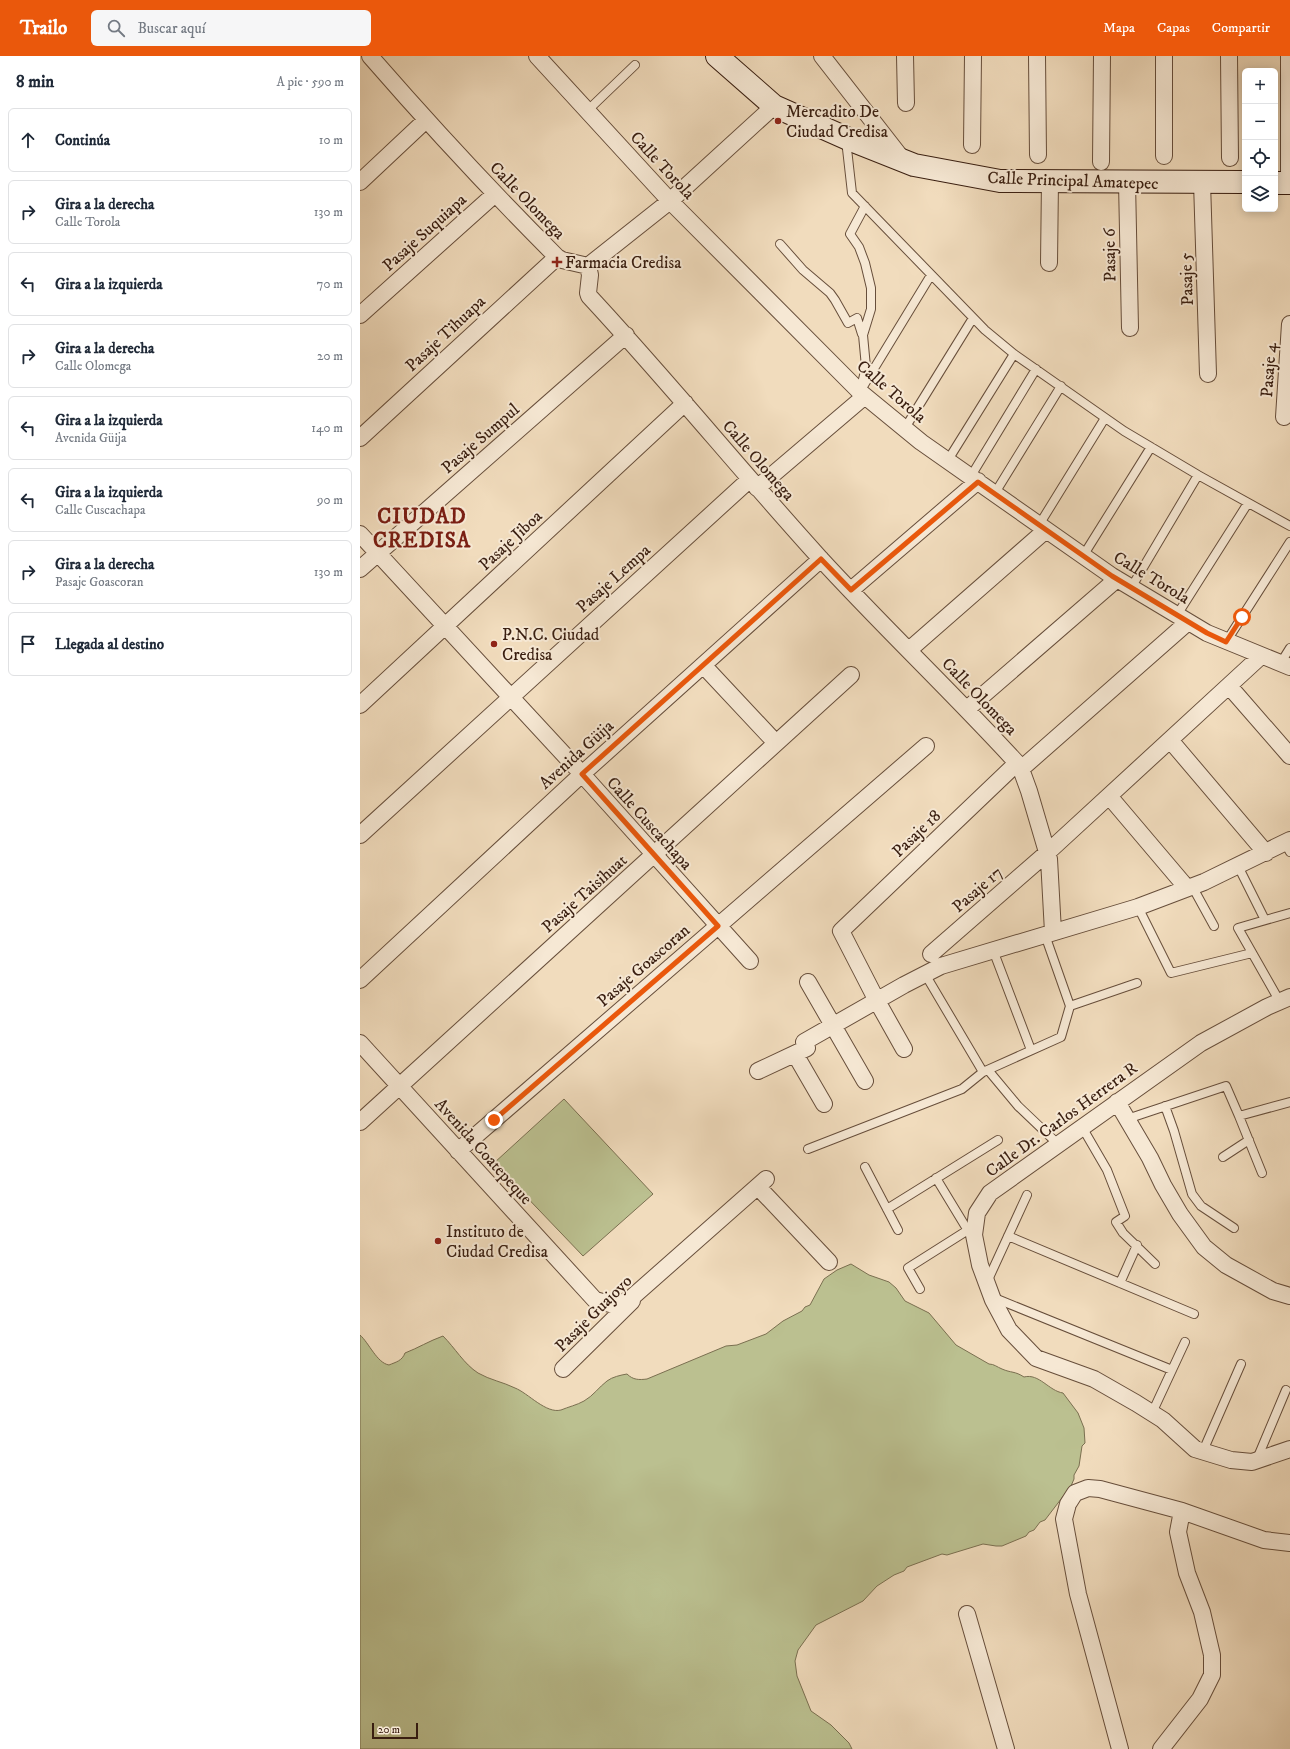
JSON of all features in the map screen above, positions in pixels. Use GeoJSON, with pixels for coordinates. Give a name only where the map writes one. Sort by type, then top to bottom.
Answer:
{"type":"FeatureCollection","features":[{"type":"Feature","properties":{"kind":"street","name":"Calle Olomega"},"geometry":{"type":"LineString","coordinates":[[370,56],[494,194],[557,257],[562,260],[588,266],[590,275],[589,296],[626,335],[753,484],[821,559],[1019,766],[1048,852],[1051,876],[1049,934]]}},
{"type":"Feature","properties":{"kind":"street","name":"Calle Torola"},"geometry":{"type":"LineString","coordinates":[[537,56],[670,201],[862,394],[974,479],[1131,588],[1226,642],[1285,665]]}},
{"type":"Feature","properties":{"kind":"street","name":"Calle Principal Amatepec"},"geometry":{"type":"LineString","coordinates":[[717,56],[774,106],[846,138],[914,165],[1000,181],[1242,182]]}},
{"type":"Feature","properties":{"kind":"street"},"geometry":{"type":"LineString","coordinates":[[822,56],[903,160]]}},
{"type":"Feature","properties":{"kind":"street"},"geometry":{"type":"LineString","coordinates":[[905,56],[906,103]]}},
{"type":"Feature","properties":{"kind":"street"},"geometry":{"type":"LineString","coordinates":[[972,145],[973,56]]}},
{"type":"Feature","properties":{"kind":"street"},"geometry":{"type":"LineString","coordinates":[[1037,56],[1038,155]]}},
{"type":"Feature","properties":{"kind":"street"},"geometry":{"type":"LineString","coordinates":[[1101,162],[1102,56]]}},
{"type":"Feature","properties":{"kind":"street"},"geometry":{"type":"LineString","coordinates":[[1164,56],[1164,156]]}},
{"type":"Feature","properties":{"kind":"street"},"geometry":{"type":"LineString","coordinates":[[1229,56],[1230,158]]}},
{"type":"Feature","properties":{"kind":"street"},"geometry":{"type":"LineString","coordinates":[[1285,183],[1289,56]]}},
{"type":"Feature","properties":{"kind":"street"},"geometry":{"type":"LineString","coordinates":[[588,266],[670,201],[774,106]]}},
{"type":"Feature","properties":{"kind":"street"},"geometry":{"type":"LineString","coordinates":[[360,182],[426,120]]}},
{"type":"Feature","properties":{"kind":"street"},"geometry":{"type":"LineString","coordinates":[[1049,263],[1050,181]]}},
{"type":"Feature","properties":{"kind":"street","name":"Pasaje 6"},"geometry":{"type":"LineString","coordinates":[[1127,182],[1130,328]]}},
{"type":"Feature","properties":{"kind":"street","name":"Pasaje 5"},"geometry":{"type":"LineString","coordinates":[[1202,182],[1208,374]]}},
{"type":"Feature","properties":{"kind":"street","name":"Pasaje Suquiapa"},"geometry":{"type":"LineString","coordinates":[[360,314],[494,194]]}},
{"type":"Feature","properties":{"kind":"street","name":"Pasaje Tihuapa"},"geometry":{"type":"LineString","coordinates":[[360,438],[557,257]]}},
{"type":"Feature","properties":{"kind":"street","name":"Pasaje 4"},"geometry":{"type":"LineString","coordinates":[[1284,417],[1290,324]]}},
{"type":"Feature","properties":{"kind":"street","name":"Pasaje Sumpul"},"geometry":{"type":"LineString","coordinates":[[360,569],[626,335]]}},
{"type":"Feature","properties":{"kind":"street","name":"Pasaje Lempa"},"geometry":{"type":"LineString","coordinates":[[360,835],[510,698],[753,484],[862,394]]}},
{"type":"Feature","properties":{"kind":"street","name":"Pasaje Jiboa"},"geometry":{"type":"LineString","coordinates":[[360,705],[685,403]]}},
{"type":"Feature","properties":{"kind":"street"},"geometry":{"type":"LineString","coordinates":[[851,590],[974,479]]}},
{"type":"Feature","properties":{"kind":"street"},"geometry":{"type":"LineString","coordinates":[[909,650],[1043,527]]}},
{"type":"Feature","properties":{"kind":"street","name":"Calle Cuscachapa"},"geometry":{"type":"LineString","coordinates":[[360,534],[510,698],[582,774],[750,961]]}},
{"type":"Feature","properties":{"kind":"street","name":"Avenida Güija"},"geometry":{"type":"LineString","coordinates":[[360,980],[582,774],[821,559]]}},
{"type":"Feature","properties":{"kind":"street"},"geometry":{"type":"LineString","coordinates":[[967,710],[1117,579]]}},
{"type":"Feature","properties":{"kind":"street","name":"Pasaje 18"},"geometry":{"type":"LineString","coordinates":[[877,1001],[841,931],[1019,766],[1183,618]]}},
{"type":"Feature","properties":{"kind":"street","name":"Pasaje 17"},"geometry":{"type":"LineString","coordinates":[[931,954],[1048,852],[1261,656]]}},
{"type":"Feature","properties":{"kind":"street"},"geometry":{"type":"LineString","coordinates":[[703,665],[776,743]]}},
{"type":"Feature","properties":{"kind":"street","name":"Pasaje Taisihuat"},"geometry":{"type":"LineString","coordinates":[[360,1122],[850,675]]}},
{"type":"Feature","properties":{"kind":"street"},"geometry":{"type":"LineString","coordinates":[[1229,686],[1290,756]]}},
{"type":"Feature","properties":{"kind":"street"},"geometry":{"type":"LineString","coordinates":[[1170,740],[1266,852]]}},
{"type":"Feature","properties":{"kind":"street","name":"Pasaje Goascoran"},"geometry":{"type":"LineString","coordinates":[[458,1151],[926,746]]}},
{"type":"Feature","properties":{"kind":"street"},"geometry":{"type":"LineString","coordinates":[[1109,796],[1190,887]]}},
{"type":"Feature","properties":{"kind":"street"},"geometry":{"type":"LineString","coordinates":[[758,1071],[807,1048],[804,1042],[925,974],[956,961],[1138,907],[1190,887],[1266,852],[1288,845]]}},
{"type":"Feature","properties":{"kind":"street"},"geometry":{"type":"LineString","coordinates":[[808,982],[865,1081]]}},
{"type":"Feature","properties":{"kind":"street","name":"Calle Dr. Carlos Herrera R"},"geometry":{"type":"LineString","coordinates":[[1285,999],[1201,1043],[990,1193],[977,1214],[974,1235],[980,1265],[989,1290],[1009,1330],[1036,1358],[1094,1379],[1163,1420],[1195,1449],[1203,1452],[1231,1460],[1252,1462],[1290,1449]]}},
{"type":"Feature","properties":{"kind":"street"},"geometry":{"type":"LineString","coordinates":[[877,1001],[904,1049]]}},
{"type":"Feature","properties":{"kind":"street","name":"Avenida Coatepeque"},"geometry":{"type":"LineString","coordinates":[[360,1043],[595,1300],[614,1305],[629,1300],[762,1183],[829,1262]]}},
{"type":"Feature","properties":{"kind":"street"},"geometry":{"type":"LineString","coordinates":[[795,1054],[824,1104]]}},
{"type":"Feature","properties":{"kind":"street"},"geometry":{"type":"LineString","coordinates":[[1117,1102],[1146,1151],[1180,1214],[1204,1247],[1226,1265],[1273,1291],[1290,1296]]}},
{"type":"Feature","properties":{"kind":"street","name":"Pasaje Guajoyo"},"geometry":{"type":"LineString","coordinates":[[564,1369],[649,1284]]}},
{"type":"Feature","properties":{"kind":"street"},"geometry":{"type":"LineString","coordinates":[[1120,1749],[1078,1594],[1064,1519],[1068,1504],[1075,1493],[1088,1488],[1100,1489],[1182,1511],[1264,1540],[1290,1543]]}},
{"type":"Feature","properties":{"kind":"street"},"geometry":{"type":"LineString","coordinates":[[1161,1749],[1200,1699],[1212,1675],[1212,1655],[1202,1612],[1187,1573],[1178,1532],[1182,1511]]}},
{"type":"Feature","properties":{"kind":"street"},"geometry":{"type":"LineString","coordinates":[[967,1614],[1006,1749]]}},
{"type":"Feature","properties":{"kind":"lane"},"geometry":{"type":"LineString","coordinates":[[587,111],[635,65]]}},
{"type":"Feature","properties":{"kind":"lane"},"geometry":{"type":"LineString","coordinates":[[846,138],[852,193],[973,318],[1014,354],[1105,418],[1151,447],[1198,476],[1290,526]]}},
{"type":"Feature","properties":{"kind":"lane"},"geometry":{"type":"LineString","coordinates":[[863,335],[871,309],[871,288],[865,263],[859,248],[850,234],[865,206]]}},
{"type":"Feature","properties":{"kind":"lane"},"geometry":{"type":"LineString","coordinates":[[780,244],[802,270],[830,292],[848,323],[857,318],[863,335],[866,367],[862,394]]}},
{"type":"Feature","properties":{"kind":"lane"},"geometry":{"type":"LineString","coordinates":[[862,394],[931,275]]}},
{"type":"Feature","properties":{"kind":"lane"},"geometry":{"type":"LineString","coordinates":[[905,428],[973,318]]}},
{"type":"Feature","properties":{"kind":"lane"},"geometry":{"type":"LineString","coordinates":[[948,460],[1014,354]]}},
{"type":"Feature","properties":{"kind":"lane"},"geometry":{"type":"LineString","coordinates":[[974,479],[1036,369]]}},
{"type":"Feature","properties":{"kind":"lane"},"geometry":{"type":"LineString","coordinates":[[995,493],[1061,386]]}},
{"type":"Feature","properties":{"kind":"lane"},"geometry":{"type":"LineString","coordinates":[[1043,527],[1105,418]]}},
{"type":"Feature","properties":{"kind":"lane"},"geometry":{"type":"LineString","coordinates":[[1083,556],[1151,447]]}},
{"type":"Feature","properties":{"kind":"lane"},"geometry":{"type":"LineString","coordinates":[[1131,588],[1198,476]]}},
{"type":"Feature","properties":{"kind":"lane"},"geometry":{"type":"LineString","coordinates":[[1183,618],[1248,502]]}},
{"type":"Feature","properties":{"kind":"lane"},"geometry":{"type":"LineString","coordinates":[[1226,642],[1290,542]]}},
{"type":"Feature","properties":{"kind":"lane"},"geometry":{"type":"LineString","coordinates":[[1285,665],[1290,648]]}},
{"type":"Feature","properties":{"kind":"lane"},"geometry":{"type":"LineString","coordinates":[[1238,866],[1265,920]]}},
{"type":"Feature","properties":{"kind":"lane"},"geometry":{"type":"LineString","coordinates":[[1190,887],[1214,926]]}},
{"type":"Feature","properties":{"kind":"lane"},"geometry":{"type":"LineString","coordinates":[[1138,907],[1171,973],[1252,953]]}},
{"type":"Feature","properties":{"kind":"lane"},"geometry":{"type":"LineString","coordinates":[[1285,999],[1252,953],[1238,928],[1290,913]]}},
{"type":"Feature","properties":{"kind":"lane"},"geometry":{"type":"LineString","coordinates":[[808,1149],[962,1089],[986,1071],[1061,1037],[1070,1006],[1049,934]]}},
{"type":"Feature","properties":{"kind":"lane"},"geometry":{"type":"LineString","coordinates":[[992,950],[1031,1050]]}},
{"type":"Feature","properties":{"kind":"lane"},"geometry":{"type":"LineString","coordinates":[[925,974],[986,1071],[1018,1106],[1058,1144]]}},
{"type":"Feature","properties":{"kind":"lane"},"geometry":{"type":"LineString","coordinates":[[1070,1006],[1137,983]]}},
{"type":"Feature","properties":{"kind":"lane"},"geometry":{"type":"LineString","coordinates":[[1127,1119],[1226,1086],[1262,1173]]}},
{"type":"Feature","properties":{"kind":"lane"},"geometry":{"type":"LineString","coordinates":[[1239,1116],[1290,1102]]}},
{"type":"Feature","properties":{"kind":"lane"},"geometry":{"type":"LineString","coordinates":[[1165,1106],[1174,1131],[1192,1194],[1201,1206],[1234,1228]]}},
{"type":"Feature","properties":{"kind":"lane"},"geometry":{"type":"LineString","coordinates":[[1082,1127],[1107,1170],[1125,1216],[1116,1222],[1123,1233],[1137,1245],[1149,1260],[1155,1264]]}},
{"type":"Feature","properties":{"kind":"lane"},"geometry":{"type":"LineString","coordinates":[[887,1209],[998,1140]]}},
{"type":"Feature","properties":{"kind":"lane"},"geometry":{"type":"LineString","coordinates":[[1223,1157],[1249,1140]]}},
{"type":"Feature","properties":{"kind":"lane"},"geometry":{"type":"LineString","coordinates":[[865,1167],[898,1230]]}},
{"type":"Feature","properties":{"kind":"lane"},"geometry":{"type":"LineString","coordinates":[[936,1178],[976,1245]]}},
{"type":"Feature","properties":{"kind":"lane"},"geometry":{"type":"LineString","coordinates":[[1027,1195],[1008,1236],[989,1290],[1172,1370]]}},
{"type":"Feature","properties":{"kind":"lane"},"geometry":{"type":"LineString","coordinates":[[920,1289],[908,1268],[968,1230]]}},
{"type":"Feature","properties":{"kind":"lane"},"geometry":{"type":"LineString","coordinates":[[1008,1236],[1194,1314]]}},
{"type":"Feature","properties":{"kind":"lane"},"geometry":{"type":"LineString","coordinates":[[1120,1283],[1137,1245]]}},
{"type":"Feature","properties":{"kind":"lane"},"geometry":{"type":"LineString","coordinates":[[1152,1413],[1185,1342]]}},
{"type":"Feature","properties":{"kind":"lane"},"geometry":{"type":"LineString","coordinates":[[1203,1452],[1241,1364]]}},
{"type":"Feature","properties":{"kind":"lane"},"geometry":{"type":"LineString","coordinates":[[1257,1460],[1286,1390]]}},
{"type":"Feature","properties":{"kind":"green space"},"geometry":{"type":"Polygon","coordinates":[[[564,1099],[653,1194],[583,1256],[494,1163],[564,1099]]]}},
{"type":"Feature","properties":{"kind":"green space"},"geometry":{"type":"Polygon","coordinates":[[[851,1264],[869,1275],[889,1282],[896,1288],[905,1301],[929,1313],[956,1345],[989,1364],[1024,1377],[1029,1376],[1039,1380],[1058,1392],[1063,1393],[1078,1413],[1084,1428],[1085,1443],[1082,1446],[1079,1466],[1074,1475],[1071,1486],[1045,1520],[1040,1522],[1034,1530],[1029,1532],[1026,1536],[1002,1546],[983,1544],[947,1555],[942,1554],[907,1567],[904,1571],[894,1575],[877,1586],[863,1601],[816,1625],[798,1650],[795,1661],[797,1676],[811,1711],[831,1725],[849,1743],[852,1749],[360,1749],[360,1335],[377,1357],[389,1365],[400,1360],[405,1353],[443,1336],[464,1361],[478,1373],[520,1391],[549,1409],[561,1410],[584,1401],[607,1381],[614,1377],[627,1374],[636,1379],[647,1379],[726,1346],[737,1345],[766,1334],[783,1321],[810,1305],[824,1279],[837,1270],[851,1264]]]}},
{"type":"Feature","properties":{"kind":"place","name":"Mercadito De Ciudad Credisa"},"geometry":{"type":"Point","coordinates":[778,121]}},
{"type":"Feature","properties":{"kind":"place","name":"Farmacia Credisa"},"geometry":{"type":"Point","coordinates":[557,262]}},
{"type":"Feature","properties":{"kind":"place","name":"P.N.C. Ciudad Credisa"},"geometry":{"type":"Point","coordinates":[494,644]}},
{"type":"Feature","properties":{"kind":"place","name":"Instituto de Ciudad Credisa"},"geometry":{"type":"Point","coordinates":[438,1241]}},
{"type":"Feature","properties":{"kind":"district","name":"CIUDAD CREDISA"},"geometry":{"type":"Point","coordinates":[422,528]}},
{"type":"Feature","properties":{"kind":"route"},"geometry":{"type":"LineString","coordinates":[[494,1120],[718,926],[582,774],[821,559],[851,590],[978,482],[1112,576],[1207,633],[1226,642],[1242,617]]}}]}
